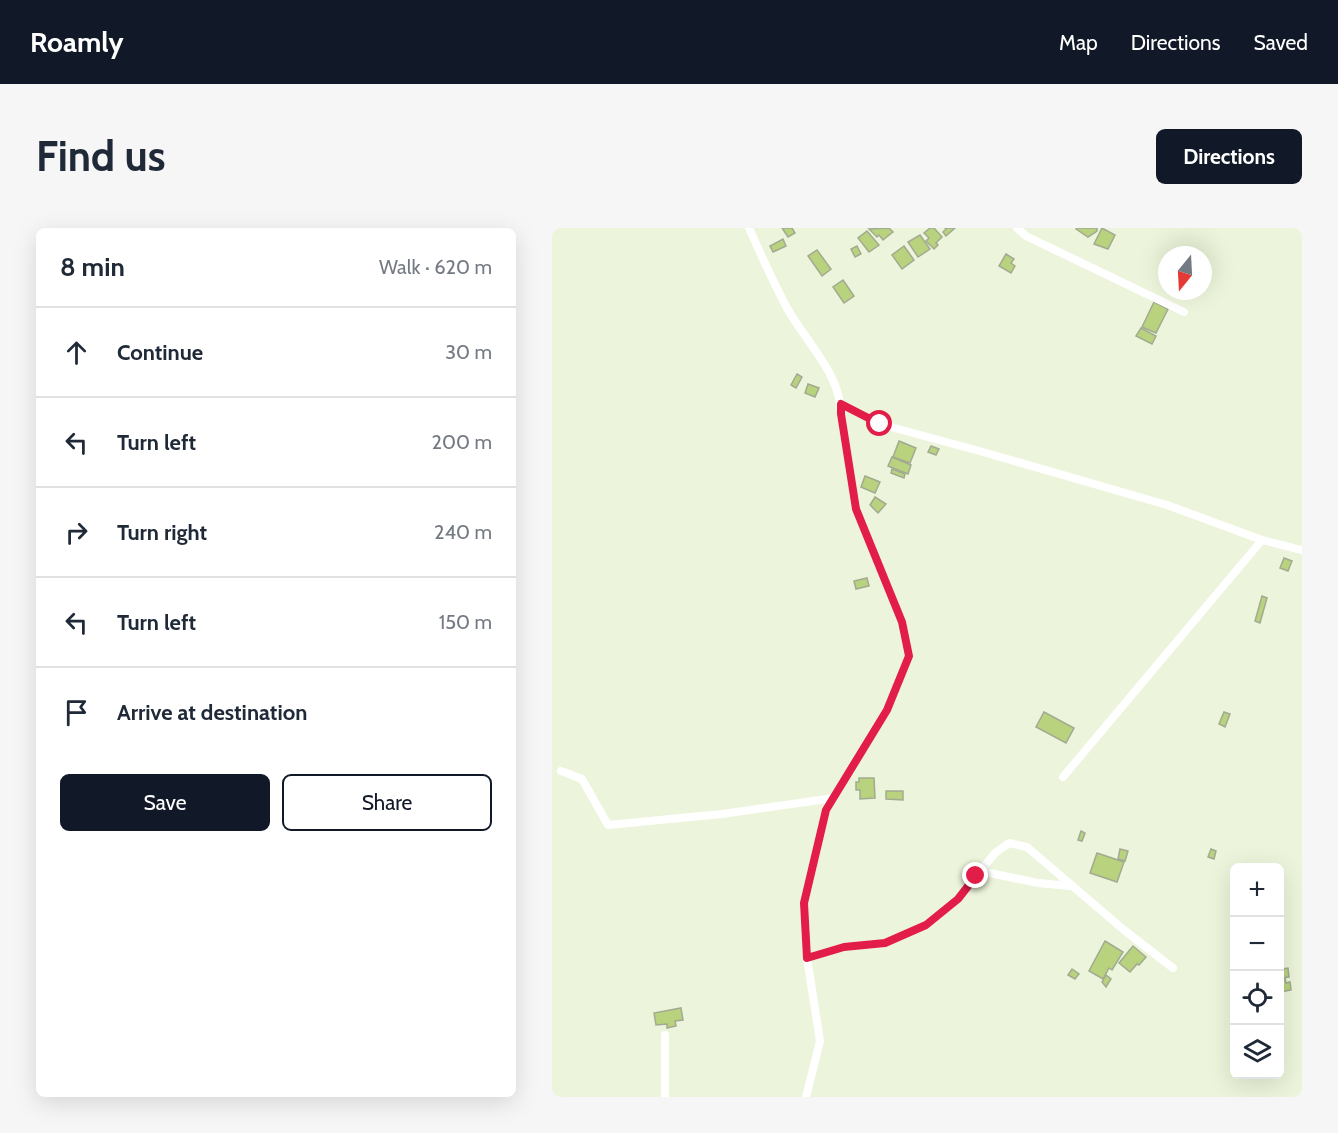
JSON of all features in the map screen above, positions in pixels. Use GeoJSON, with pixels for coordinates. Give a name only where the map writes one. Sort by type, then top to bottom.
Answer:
{"type":"FeatureCollection","features":[{"type":"Feature","properties":{"kind":"street"},"geometry":{"type":"LineString","coordinates":[[749,228],[788,309],[826,367],[841,404],[856,509],[902,622],[909,656],[887,710],[826,810],[804,903],[807,958],[820,1041],[806,1097]]}},
{"type":"Feature","properties":{"kind":"street"},"geometry":{"type":"LineString","coordinates":[[1017,228],[1026,236],[1184,312]]}},
{"type":"Feature","properties":{"kind":"street"},"geometry":{"type":"LineString","coordinates":[[841,404],[880,424],[1167,505],[1262,540],[1302,550]]}},
{"type":"Feature","properties":{"kind":"street"},"geometry":{"type":"LineString","coordinates":[[1063,777],[1262,540]]}},
{"type":"Feature","properties":{"kind":"street"},"geometry":{"type":"LineString","coordinates":[[561,771],[582,779],[608,825],[722,814],[834,798]]}},
{"type":"Feature","properties":{"kind":"street"},"geometry":{"type":"LineString","coordinates":[[807,958],[844,947],[885,943],[926,925],[958,899],[995,854],[1009,843],[1027,847],[1070,886],[1173,968]]}},
{"type":"Feature","properties":{"kind":"street"},"geometry":{"type":"LineString","coordinates":[[980,871],[1038,883],[1070,886]]}},
{"type":"Feature","properties":{"kind":"street"},"geometry":{"type":"LineString","coordinates":[[665,1035],[665,1097]]}},
{"type":"Feature","properties":{"kind":"building"},"geometry":{"type":"Polygon","coordinates":[[[782,228],[792,228],[795,233],[788,237],[782,228]]]}},
{"type":"Feature","properties":{"kind":"building"},"geometry":{"type":"Polygon","coordinates":[[[889,228],[893,232],[883,240],[869,229],[889,228]]]}},
{"type":"Feature","properties":{"kind":"building"},"geometry":{"type":"Polygon","coordinates":[[[934,228],[942,237],[934,249],[926,241],[929,238],[924,233],[934,228]]]}},
{"type":"Feature","properties":{"kind":"building"},"geometry":{"type":"Polygon","coordinates":[[[945,228],[955,228],[946,236],[943,232],[945,228]]]}},
{"type":"Feature","properties":{"kind":"building"},"geometry":{"type":"Polygon","coordinates":[[[1077,228],[1097,228],[1097,231],[1088,237],[1077,228]]]}},
{"type":"Feature","properties":{"kind":"building"},"geometry":{"type":"Polygon","coordinates":[[[1102,228],[1115,235],[1108,249],[1094,244],[1102,228]]]}},
{"type":"Feature","properties":{"kind":"building"},"geometry":{"type":"Polygon","coordinates":[[[867,231],[879,245],[869,252],[858,238],[867,231]]]}},
{"type":"Feature","properties":{"kind":"building"},"geometry":{"type":"Polygon","coordinates":[[[920,235],[930,249],[918,257],[908,242],[920,235]]]}},
{"type":"Feature","properties":{"kind":"building"},"geometry":{"type":"Polygon","coordinates":[[[783,239],[786,246],[773,252],[770,246],[783,239]]]}},
{"type":"Feature","properties":{"kind":"building"},"geometry":{"type":"Polygon","coordinates":[[[857,246],[861,254],[855,257],[851,249],[857,246]]]}},
{"type":"Feature","properties":{"kind":"building"},"geometry":{"type":"Polygon","coordinates":[[[904,246],[914,260],[902,269],[892,255],[904,246]]]}},
{"type":"Feature","properties":{"kind":"building"},"geometry":{"type":"Polygon","coordinates":[[[817,250],[831,269],[822,276],[808,256],[817,250]]]}},
{"type":"Feature","properties":{"kind":"building"},"geometry":{"type":"Polygon","coordinates":[[[1006,254],[1014,259],[1011,263],[1015,266],[1011,273],[999,266],[1006,254]]]}},
{"type":"Feature","properties":{"kind":"building"},"geometry":{"type":"Polygon","coordinates":[[[843,280],[854,296],[844,303],[833,287],[843,280]]]}},
{"type":"Feature","properties":{"kind":"building"},"geometry":{"type":"Polygon","coordinates":[[[1154,302],[1168,309],[1156,333],[1142,327],[1154,302]]]}},
{"type":"Feature","properties":{"kind":"building"},"geometry":{"type":"Polygon","coordinates":[[[1141,328],[1156,336],[1152,344],[1136,336],[1141,328]]]}},
{"type":"Feature","properties":{"kind":"building"},"geometry":{"type":"Polygon","coordinates":[[[797,374],[802,377],[796,388],[791,385],[797,374]]]}},
{"type":"Feature","properties":{"kind":"building"},"geometry":{"type":"Polygon","coordinates":[[[808,384],[819,388],[815,397],[805,393],[808,384]]]}},
{"type":"Feature","properties":{"kind":"building"},"geometry":{"type":"Polygon","coordinates":[[[899,441],[916,448],[910,463],[893,457],[899,441]]]}},
{"type":"Feature","properties":{"kind":"building"},"geometry":{"type":"Polygon","coordinates":[[[931,446],[939,449],[936,455],[928,452],[931,446]]]}},
{"type":"Feature","properties":{"kind":"building"},"geometry":{"type":"Polygon","coordinates":[[[892,457],[911,465],[908,474],[888,466],[892,457]]]}},
{"type":"Feature","properties":{"kind":"building"},"geometry":{"type":"Polygon","coordinates":[[[892,469],[905,474],[904,478],[891,473],[892,469]]]}},
{"type":"Feature","properties":{"kind":"building"},"geometry":{"type":"Polygon","coordinates":[[[865,476],[880,482],[875,493],[861,487],[865,476]]]}},
{"type":"Feature","properties":{"kind":"building"},"geometry":{"type":"Polygon","coordinates":[[[875,497],[886,504],[878,513],[870,505],[875,497]]]}},
{"type":"Feature","properties":{"kind":"building"},"geometry":{"type":"Polygon","coordinates":[[[1284,558],[1292,561],[1288,571],[1280,568],[1284,558]]]}},
{"type":"Feature","properties":{"kind":"building"},"geometry":{"type":"Polygon","coordinates":[[[867,578],[869,586],[856,589],[854,581],[867,578]]]}},
{"type":"Feature","properties":{"kind":"building"},"geometry":{"type":"Polygon","coordinates":[[[1262,596],[1267,598],[1260,623],[1255,621],[1262,596]]]}},
{"type":"Feature","properties":{"kind":"building"},"geometry":{"type":"Polygon","coordinates":[[[1044,712],[1074,728],[1066,743],[1036,727],[1044,712]]]}},
{"type":"Feature","properties":{"kind":"building"},"geometry":{"type":"Polygon","coordinates":[[[1224,712],[1230,714],[1225,727],[1219,724],[1224,712]]]}},
{"type":"Feature","properties":{"kind":"building"},"geometry":{"type":"Polygon","coordinates":[[[859,778],[874,778],[875,798],[860,799],[860,790],[856,790],[856,782],[859,782],[859,778]]]}},
{"type":"Feature","properties":{"kind":"building"},"geometry":{"type":"Polygon","coordinates":[[[886,791],[903,791],[903,800],[886,799],[886,791]]]}},
{"type":"Feature","properties":{"kind":"building"},"geometry":{"type":"Polygon","coordinates":[[[1081,831],[1085,833],[1082,841],[1078,840],[1081,831]]]}},
{"type":"Feature","properties":{"kind":"building"},"geometry":{"type":"Polygon","coordinates":[[[1120,849],[1128,851],[1125,861],[1118,859],[1120,849]]]}},
{"type":"Feature","properties":{"kind":"building"},"geometry":{"type":"Polygon","coordinates":[[[1211,849],[1216,851],[1214,859],[1208,857],[1211,849]]]}},
{"type":"Feature","properties":{"kind":"building"},"geometry":{"type":"Polygon","coordinates":[[[1097,853],[1124,862],[1117,882],[1090,873],[1097,853]]]}},
{"type":"Feature","properties":{"kind":"building"},"geometry":{"type":"Polygon","coordinates":[[[1105,941],[1123,952],[1112,970],[1109,968],[1103,979],[1089,971],[1105,941]]]}},
{"type":"Feature","properties":{"kind":"building"},"geometry":{"type":"Polygon","coordinates":[[[1133,946],[1146,957],[1130,972],[1119,963],[1133,946]]]}},
{"type":"Feature","properties":{"kind":"building"},"geometry":{"type":"Polygon","coordinates":[[[1288,968],[1289,977],[1284,978],[1284,969],[1288,968]]]}},
{"type":"Feature","properties":{"kind":"building"},"geometry":{"type":"Polygon","coordinates":[[[1072,969],[1079,974],[1075,979],[1068,975],[1072,969]]]}},
{"type":"Feature","properties":{"kind":"building"},"geometry":{"type":"Polygon","coordinates":[[[1106,975],[1111,979],[1106,987],[1102,982],[1106,975]]]}},
{"type":"Feature","properties":{"kind":"building"},"geometry":{"type":"Polygon","coordinates":[[[1284,978],[1286,983],[1290,982],[1291,990],[1284,991],[1284,978]]]}},
{"type":"Feature","properties":{"kind":"building"},"geometry":{"type":"Polygon","coordinates":[[[681,1008],[683,1020],[675,1021],[676,1026],[667,1028],[667,1024],[656,1025],[654,1013],[681,1008]]]}},
{"type":"Feature","properties":{"kind":"route"},"geometry":{"type":"LineString","coordinates":[[880,424],[841,404],[856,509],[902,622],[909,656],[887,710],[826,810],[804,903],[807,958],[844,947],[885,943],[926,925],[958,899],[976,876]]}}]}
